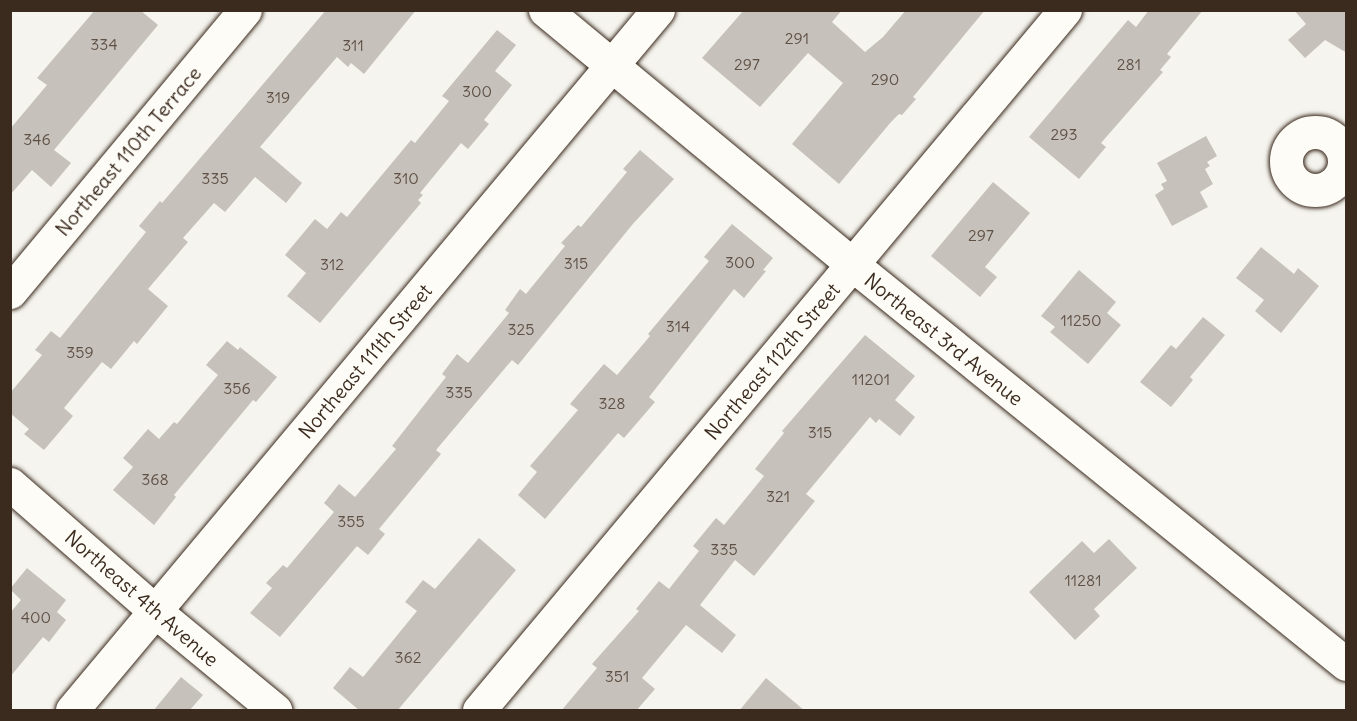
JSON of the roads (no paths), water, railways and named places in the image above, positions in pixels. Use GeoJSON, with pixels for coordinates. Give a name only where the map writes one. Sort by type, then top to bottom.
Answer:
{"type":"FeatureCollection","features":[{"type":"Feature","properties":{"kind":"street","name":"Northeast 110th Terrace"},"geometry":{"type":"LineString","coordinates":[[10,292],[245,10]]}},
{"type":"Feature","properties":{"kind":"street","name":"Northeast 3rd Avenue"},"geometry":{"type":"LineString","coordinates":[[545,10],[853,265],[1347,664]]}},
{"type":"Feature","properties":{"kind":"street","name":"Northeast 111th Street"},"geometry":{"type":"LineString","coordinates":[[72,711],[658,10]]}},
{"type":"Feature","properties":{"kind":"street","name":"Northeast 112th Street"},"geometry":{"type":"LineString","coordinates":[[479,711],[1065,10]]}},
{"type":"Feature","properties":{"kind":"street","name":"Northeast 4th Avenue"},"geometry":{"type":"LineString","coordinates":[[10,484],[155,611],[275,711]]}}]}
